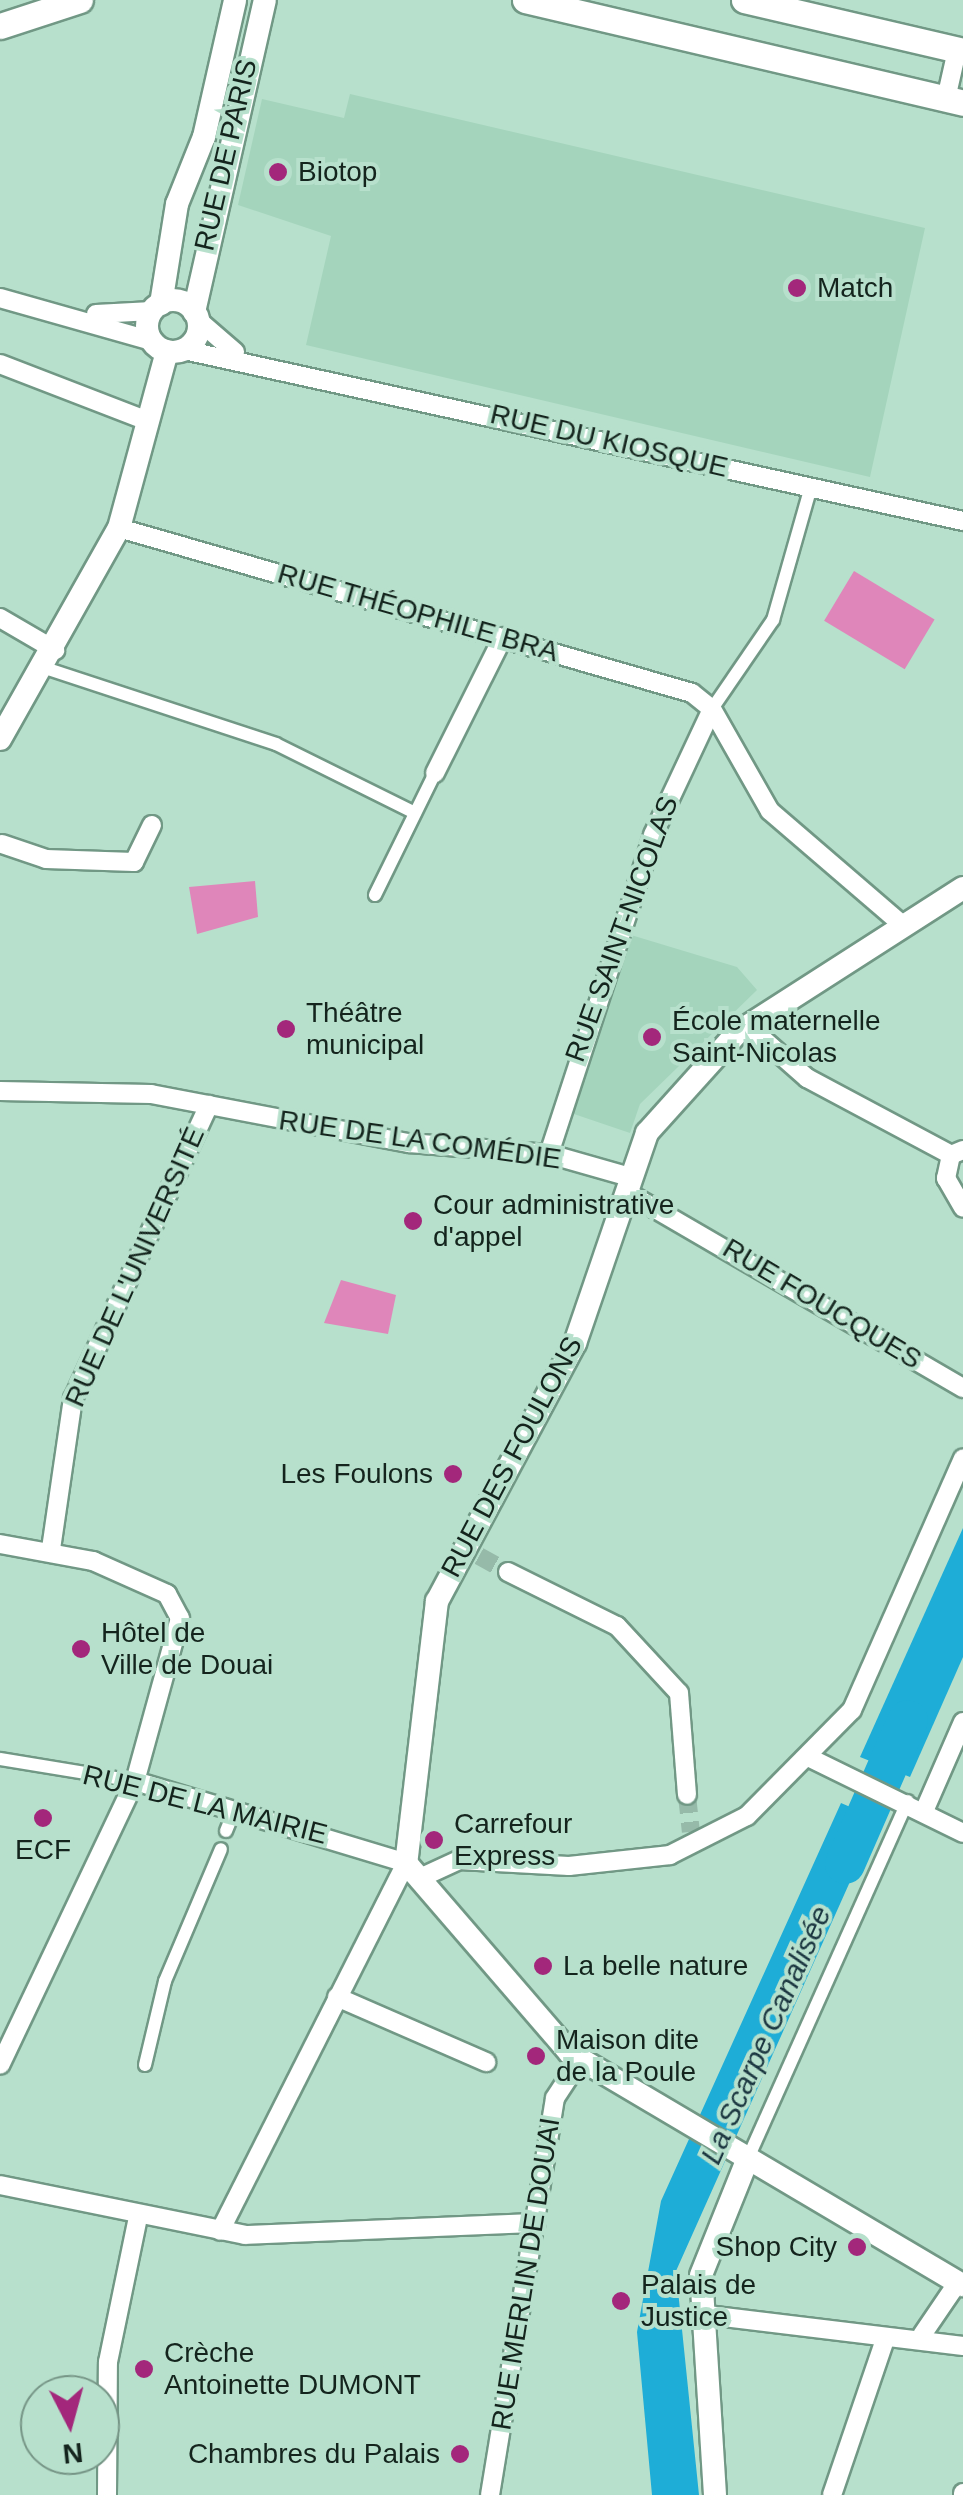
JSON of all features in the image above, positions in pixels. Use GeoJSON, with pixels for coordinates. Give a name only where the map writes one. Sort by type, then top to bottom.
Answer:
{"type":"FeatureCollection","features":[{"type":"Feature","properties":{"kind":"main road"},"geometry":{"type":"LineString","coordinates":[[0,26],[80,0]]}},
{"type":"Feature","properties":{"kind":"main road"},"geometry":{"type":"LineString","coordinates":[[525,0],[954,101]]}},
{"type":"Feature","properties":{"kind":"main road"},"geometry":{"type":"LineString","coordinates":[[744,0],[960,50]]}},
{"type":"Feature","properties":{"kind":"street","name":"RUE DE PARIS"},"geometry":{"type":"LineString","coordinates":[[168,347],[157,307],[177,204],[204,137],[235,0]]}},
{"type":"Feature","properties":{"kind":"street","name":"RUE DE PARIS"},"geometry":{"type":"LineString","coordinates":[[168,347],[196,316],[265,0]]}},
{"type":"Feature","properties":{"kind":"street"},"geometry":{"type":"LineString","coordinates":[[954,101],[960,50]]}},
{"type":"Feature","properties":{"kind":"street"},"geometry":{"type":"LineString","coordinates":[[0,298],[70,314],[157,307],[196,316]]}},
{"type":"Feature","properties":{"kind":"street","name":"RUE DU KIOSQUE"},"geometry":{"type":"LineString","coordinates":[[70,314],[168,347],[255,359],[963,520]]}},
{"type":"Feature","properties":{"kind":"street","name":"RUE DU KIOSQUE"},"geometry":{"type":"LineString","coordinates":[[196,316],[255,359]]}},
{"type":"Feature","properties":{"kind":"street"},"geometry":{"type":"LineString","coordinates":[[0,739],[50,659],[118,528],[168,347]]}},
{"type":"Feature","properties":{"kind":"street"},"geometry":{"type":"LineString","coordinates":[[0,364],[148,420]]}},
{"type":"Feature","properties":{"kind":"street"},"geometry":{"type":"LineString","coordinates":[[811,487],[773,620],[712,709],[770,812],[900,923]]}},
{"type":"Feature","properties":{"kind":"street","name":"RUE THÉOPHILE BRA"},"geometry":{"type":"LineString","coordinates":[[118,528],[681,688],[712,709]]}},
{"type":"Feature","properties":{"kind":"street"},"geometry":{"type":"LineString","coordinates":[[0,618],[50,659],[276,744],[415,813]]}},
{"type":"Feature","properties":{"kind":"street"},"geometry":{"type":"LineString","coordinates":[[375,895],[503,637]]}},
{"type":"Feature","properties":{"kind":"street","name":"RUE SAINT-NICOLAS"},"geometry":{"type":"LineString","coordinates":[[549,1154],[653,835],[712,709]]}},
{"type":"Feature","properties":{"kind":"street"},"geometry":{"type":"LineString","coordinates":[[2,844],[46,859],[134,862],[152,825]]}},
{"type":"Feature","properties":{"kind":"street","name":"RUE DES FOULONS"},"geometry":{"type":"LineString","coordinates":[[413,1870],[430,1636],[575,1343],[629,1185],[660,1114],[748,1026],[900,923],[963,888]]}},
{"type":"Feature","properties":{"kind":"street"},"geometry":{"type":"LineString","coordinates":[[748,1026],[814,1083],[957,1153],[946,1178],[963,1208]]}},
{"type":"Feature","properties":{"kind":"street","name":"RUE DE LA COMÉDIE"},"geometry":{"type":"LineString","coordinates":[[0,1090],[109,1090],[409,1144],[549,1154],[629,1185]]}},
{"type":"Feature","properties":{"kind":"street","name":"RUE DE L'UNIVERSITÉ"},"geometry":{"type":"LineString","coordinates":[[50,1549],[73,1399],[209,1105]]}},
{"type":"Feature","properties":{"kind":"street","name":"RUE FOUCQUES"},"geometry":{"type":"LineString","coordinates":[[629,1185],[963,1388]]}},
{"type":"Feature","properties":{"kind":"street"},"geometry":{"type":"LineString","coordinates":[[220,2232],[336,1997],[413,1870],[459,1860],[569,1866],[670,1855],[692,1840],[748,1816],[810,1758],[852,1710],[963,1458]]}},
{"type":"Feature","properties":{"kind":"street"},"geometry":{"type":"LineString","coordinates":[[0,1544],[50,1549],[176,1604],[135,1781],[0,2065]]}},
{"type":"Feature","properties":{"kind":"street"},"geometry":{"type":"LineString","coordinates":[[508,1572],[617,1626],[634,1654],[679,1693],[687,1795]]}},
{"type":"Feature","properties":{"kind":"street"},"geometry":{"type":"LineString","coordinates":[[715,2495],[699,2314],[707,2247],[741,2153],[910,1802],[963,1722]]}},
{"type":"Feature","properties":{"kind":"street"},"geometry":{"type":"LineString","coordinates":[[810,1758],[910,1802],[963,1833]]}},
{"type":"Feature","properties":{"kind":"street","name":"RUE DE LA MAIRIE"},"geometry":{"type":"LineString","coordinates":[[0,1759],[135,1781],[235,1809],[413,1870]]}},
{"type":"Feature","properties":{"kind":"street"},"geometry":{"type":"LineString","coordinates":[[226,1831],[235,1809]]}},
{"type":"Feature","properties":{"kind":"street"},"geometry":{"type":"LineString","coordinates":[[145,2065],[165,1981],[220,1849]]}},
{"type":"Feature","properties":{"kind":"street"},"geometry":{"type":"LineString","coordinates":[[413,1870],[580,2060],[684,2116],[960,2284],[922,2335]]}},
{"type":"Feature","properties":{"kind":"street"},"geometry":{"type":"LineString","coordinates":[[336,1997],[486,2062]]}},
{"type":"Feature","properties":{"kind":"street","name":"RUE MERLIN DE DOUAI"},"geometry":{"type":"LineString","coordinates":[[490,2495],[555,2098],[580,2060]]}},
{"type":"Feature","properties":{"kind":"street"},"geometry":{"type":"LineString","coordinates":[[0,2186],[220,2232],[536,2222]]}},
{"type":"Feature","properties":{"kind":"street"},"geometry":{"type":"LineString","coordinates":[[107,2495],[108,2362],[138,2216]]}},
{"type":"Feature","properties":{"kind":"street"},"geometry":{"type":"LineString","coordinates":[[699,2314],[885,2339],[922,2335],[963,2346]]}},
{"type":"Feature","properties":{"kind":"street"},"geometry":{"type":"LineString","coordinates":[[832,2495],[885,2339]]}},
{"type":"Feature","properties":{"kind":"shaded area"},"geometry":{"type":"Polygon","coordinates":[[[350,94],[925,228],[870,477],[306,345],[331,236],[238,205],[262,99],[344,118],[350,94]]]}},
{"type":"Feature","properties":{"kind":"shaded area"},"geometry":{"type":"Polygon","coordinates":[[[854,571],[935,619],[905,669],[824,621],[854,571]]]}},
{"type":"Feature","properties":{"kind":"shaded area"},"geometry":{"type":"Polygon","coordinates":[[[255,881],[258,917],[197,934],[189,887],[255,881]]]}},
{"type":"Feature","properties":{"kind":"shaded area","name":"École maternelle Saint-Nicolas"},"geometry":{"type":"Polygon","coordinates":[[[631,935],[737,967],[757,990],[640,1104],[630,1133],[571,1113],[631,935]]]}},
{"type":"Feature","properties":{"kind":"shaded area"},"geometry":{"type":"Polygon","coordinates":[[[341,1280],[396,1295],[388,1334],[324,1323],[341,1280]]]}},
{"type":"Feature","properties":{"kind":"water"},"geometry":{"type":"Polygon","coordinates":[[[963,1528],[963,1657],[910,1777],[860,1757],[963,1528]]]}},
{"type":"Feature","properties":{"kind":"water"},"geometry":{"type":"Polygon","coordinates":[[[841,1803],[878,1819],[676,2271],[699,2495],[652,2495],[637,2332],[661,2201],[841,1803]]]}},
{"type":"Feature","properties":{"kind":"waterway","name":"La Scarpe Canalisée"},"geometry":{"type":"LineString","coordinates":[[845,1864],[908,1720]]}},
{"type":"Feature","properties":{"kind":"tunnel"},"geometry":{"type":"LineString","coordinates":[[479,1556],[508,1572]]}},
{"type":"Feature","properties":{"kind":"tunnel"},"geometry":{"type":"LineString","coordinates":[[687,1795],[691,1832]]}},
{"type":"Feature","properties":{"kind":"place","name":"Biotop"},"geometry":{"type":"Point","coordinates":[278,172]}},
{"type":"Feature","properties":{"kind":"place","name":"Match"},"geometry":{"type":"Point","coordinates":[797,288]}},
{"type":"Feature","properties":{"kind":"place","name":"Théâtre municipal"},"geometry":{"type":"Point","coordinates":[286,1029]}},
{"type":"Feature","properties":{"kind":"place","name":"École maternelle Saint-Nicolas"},"geometry":{"type":"Point","coordinates":[652,1037]}},
{"type":"Feature","properties":{"kind":"place","name":"Cour administrative d'appel"},"geometry":{"type":"Point","coordinates":[413,1221]}},
{"type":"Feature","properties":{"kind":"place","name":"Les Foulons"},"geometry":{"type":"Point","coordinates":[453,1474]}},
{"type":"Feature","properties":{"kind":"place","name":"Hôtel de Ville de Douai"},"geometry":{"type":"Point","coordinates":[81,1649]}},
{"type":"Feature","properties":{"kind":"place","name":"ECF"},"geometry":{"type":"Point","coordinates":[43,1818]}},
{"type":"Feature","properties":{"kind":"place","name":"Carrefour Express"},"geometry":{"type":"Point","coordinates":[434,1840]}},
{"type":"Feature","properties":{"kind":"place","name":"La belle nature"},"geometry":{"type":"Point","coordinates":[543,1966]}},
{"type":"Feature","properties":{"kind":"place","name":"Maison dite de la Poule"},"geometry":{"type":"Point","coordinates":[536,2056]}},
{"type":"Feature","properties":{"kind":"place","name":"Shop City"},"geometry":{"type":"Point","coordinates":[857,2247]}},
{"type":"Feature","properties":{"kind":"place","name":"Palais de Justice"},"geometry":{"type":"Point","coordinates":[621,2301]}},
{"type":"Feature","properties":{"kind":"place","name":"Crèche Antoinette DUMONT"},"geometry":{"type":"Point","coordinates":[144,2369]}},
{"type":"Feature","properties":{"kind":"place","name":"Chambres du Palais"},"geometry":{"type":"Point","coordinates":[460,2454]}}]}
